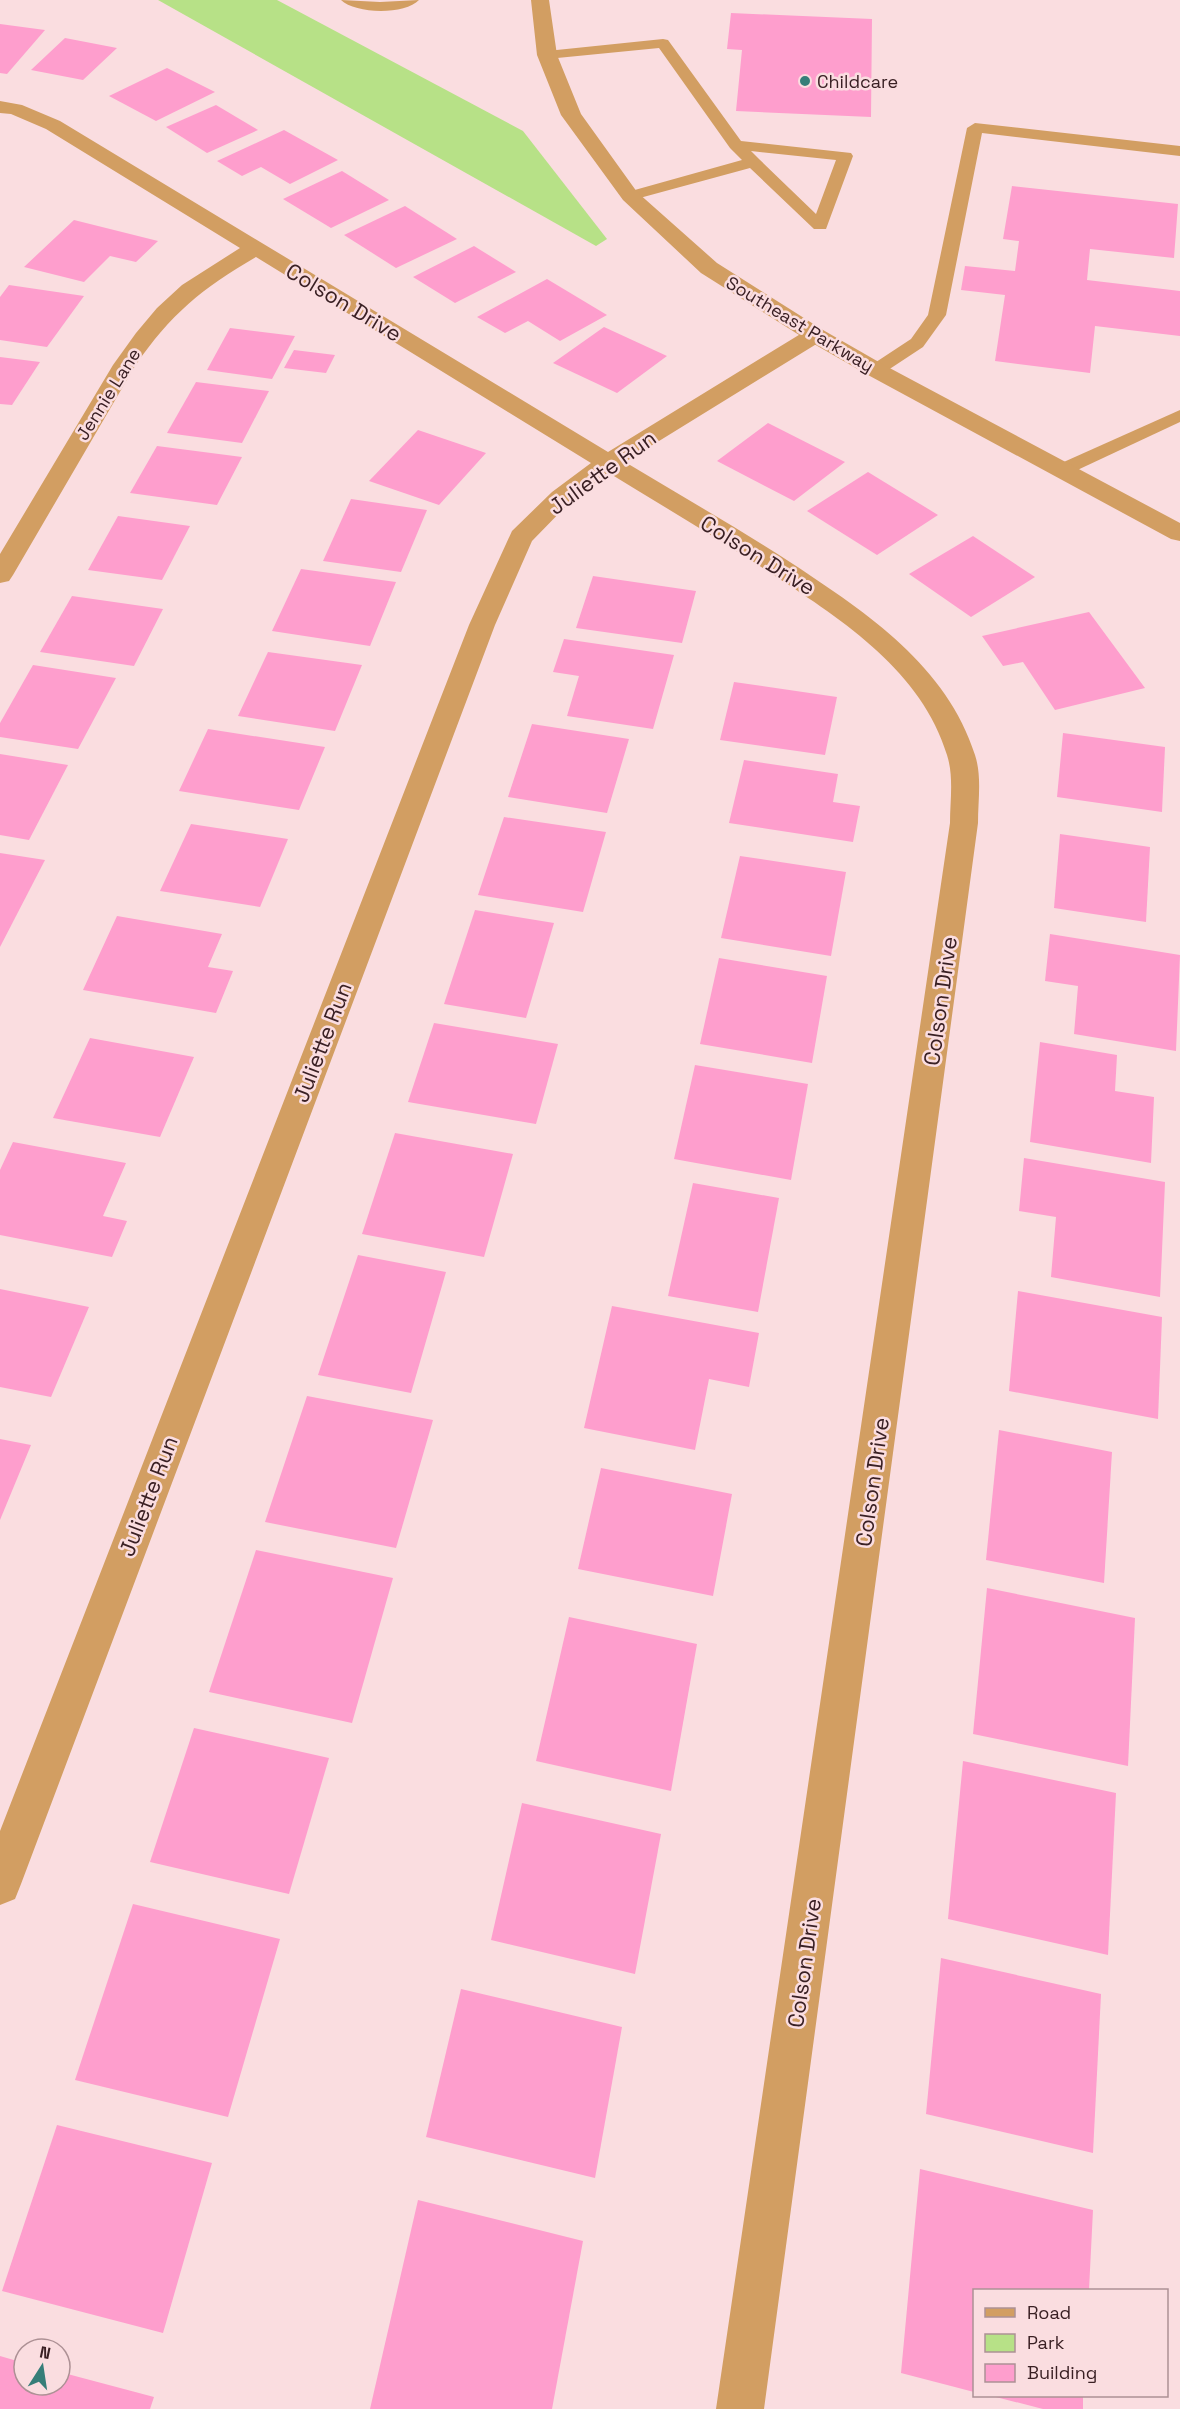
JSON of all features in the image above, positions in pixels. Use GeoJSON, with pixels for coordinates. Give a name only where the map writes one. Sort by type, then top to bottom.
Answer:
{"type":"FeatureCollection","features":[{"type":"Feature","properties":{"kind":"street","name":"Southeast Parkway"},"geometry":{"type":"LineString","coordinates":[[540,0],[547,55],[571,115],[630,196],[709,268],[815,335],[876,370],[1180,533]]}},
{"type":"Feature","properties":{"kind":"street","name":"Colson Drive"},"geometry":{"type":"LineString","coordinates":[[0,107],[15,109],[53,125],[762,555],[864,624],[906,663],[944,711],[962,756],[964,823],[740,2409]]}},
{"type":"Feature","properties":{"kind":"street","name":"Jennie Lane"},"geometry":{"type":"LineString","coordinates":[[0,575],[124,365],[147,333],[182,296],[256,248]]}},
{"type":"Feature","properties":{"kind":"street","name":"Juliette Run"},"geometry":{"type":"LineString","coordinates":[[0,1884],[482,625],[521,537],[561,497],[608,462],[815,335]]}},
{"type":"Feature","properties":{"kind":"lane"},"geometry":{"type":"LineString","coordinates":[[348,0],[386,8],[412,0]]}},
{"type":"Feature","properties":{"kind":"lane"},"geometry":{"type":"LineString","coordinates":[[547,55],[663,43],[736,145],[820,226],[845,156],[736,145]]}},
{"type":"Feature","properties":{"kind":"lane"},"geometry":{"type":"LineString","coordinates":[[876,370],[916,343],[937,315],[975,128],[1180,151]]}},
{"type":"Feature","properties":{"kind":"lane"},"geometry":{"type":"LineString","coordinates":[[630,196],[753,162]]}},
{"type":"Feature","properties":{"kind":"lane"},"geometry":{"type":"LineString","coordinates":[[1064,469],[1180,415]]}},
{"type":"Feature","properties":{"kind":"green space"},"geometry":{"type":"Polygon","coordinates":[[[158,0],[277,0],[523,131],[607,239],[596,246],[158,0]]]}},
{"type":"Feature","properties":{"kind":"building","name":"Childcare"},"geometry":{"type":"Polygon","coordinates":[[[731,13],[872,19],[871,117],[736,111],[742,50],[727,49],[731,13]]]}},
{"type":"Feature","properties":{"kind":"building"},"geometry":{"type":"Polygon","coordinates":[[[0,24],[45,30],[7,74],[0,73],[0,24]]]}},
{"type":"Feature","properties":{"kind":"building"},"geometry":{"type":"Polygon","coordinates":[[[65,38],[117,48],[83,80],[31,70],[65,38]]]}},
{"type":"Feature","properties":{"kind":"building"},"geometry":{"type":"Polygon","coordinates":[[[167,68],[215,92],[156,121],[109,96],[167,68]]]}},
{"type":"Feature","properties":{"kind":"building"},"geometry":{"type":"Polygon","coordinates":[[[216,105],[258,130],[207,153],[166,127],[216,105]]]}},
{"type":"Feature","properties":{"kind":"building"},"geometry":{"type":"Polygon","coordinates":[[[284,130],[338,160],[290,184],[261,167],[242,176],[217,161],[284,130]]]}},
{"type":"Feature","properties":{"kind":"building"},"geometry":{"type":"Polygon","coordinates":[[[342,171],[389,200],[331,228],[283,199],[342,171]]]}},
{"type":"Feature","properties":{"kind":"building"},"geometry":{"type":"Polygon","coordinates":[[[1012,186],[1178,204],[1174,258],[1090,249],[1087,280],[1180,291],[1180,336],[1095,326],[1090,373],[995,361],[1005,295],[961,290],[965,266],[1015,271],[1019,241],[1003,239],[1012,186]]]}},
{"type":"Feature","properties":{"kind":"building"},"geometry":{"type":"Polygon","coordinates":[[[405,206],[457,239],[396,268],[344,235],[405,206]]]}},
{"type":"Feature","properties":{"kind":"building"},"geometry":{"type":"Polygon","coordinates":[[[74,220],[158,241],[136,262],[110,256],[84,282],[24,267],[74,220]]]}},
{"type":"Feature","properties":{"kind":"building"},"geometry":{"type":"Polygon","coordinates":[[[474,246],[516,272],[455,303],[413,277],[474,246]]]}},
{"type":"Feature","properties":{"kind":"building"},"geometry":{"type":"Polygon","coordinates":[[[547,279],[607,315],[560,341],[528,321],[505,333],[477,317],[547,279]]]}},
{"type":"Feature","properties":{"kind":"building"},"geometry":{"type":"Polygon","coordinates":[[[9,285],[84,296],[47,347],[0,340],[0,297],[9,285]]]}},
{"type":"Feature","properties":{"kind":"building"},"geometry":{"type":"Polygon","coordinates":[[[604,327],[667,356],[617,393],[553,363],[604,327]]]}},
{"type":"Feature","properties":{"kind":"building"},"geometry":{"type":"Polygon","coordinates":[[[230,328],[295,336],[272,379],[207,370],[230,328]]]}},
{"type":"Feature","properties":{"kind":"building"},"geometry":{"type":"Polygon","coordinates":[[[294,350],[335,355],[326,373],[284,368],[294,350]]]}},
{"type":"Feature","properties":{"kind":"building"},"geometry":{"type":"Polygon","coordinates":[[[0,357],[40,362],[12,405],[0,404],[0,357]]]}},
{"type":"Feature","properties":{"kind":"building"},"geometry":{"type":"Polygon","coordinates":[[[196,382],[269,391],[242,443],[167,433],[196,382]]]}},
{"type":"Feature","properties":{"kind":"building"},"geometry":{"type":"Polygon","coordinates":[[[768,423],[845,462],[794,501],[717,461],[768,423]]]}},
{"type":"Feature","properties":{"kind":"building"},"geometry":{"type":"Polygon","coordinates":[[[418,430],[486,453],[439,505],[369,481],[418,430]]]}},
{"type":"Feature","properties":{"kind":"building"},"geometry":{"type":"Polygon","coordinates":[[[157,446],[242,457],[217,505],[130,493],[157,446]]]}},
{"type":"Feature","properties":{"kind":"building"},"geometry":{"type":"Polygon","coordinates":[[[868,472],[938,515],[877,555],[807,511],[868,472]]]}},
{"type":"Feature","properties":{"kind":"building"},"geometry":{"type":"Polygon","coordinates":[[[351,499],[427,510],[401,572],[323,561],[351,499]]]}},
{"type":"Feature","properties":{"kind":"building"},"geometry":{"type":"Polygon","coordinates":[[[118,516],[190,526],[162,580],[88,570],[118,516]]]}},
{"type":"Feature","properties":{"kind":"building"},"geometry":{"type":"Polygon","coordinates":[[[973,536],[1035,577],[971,617],[909,574],[973,536]]]}},
{"type":"Feature","properties":{"kind":"building"},"geometry":{"type":"Polygon","coordinates":[[[301,569],[396,582],[370,646],[272,631],[301,569]]]}},
{"type":"Feature","properties":{"kind":"building"},"geometry":{"type":"Polygon","coordinates":[[[593,576],[696,591],[682,643],[576,628],[593,576]]]}},
{"type":"Feature","properties":{"kind":"building"},"geometry":{"type":"Polygon","coordinates":[[[72,596],[163,609],[134,666],[40,652],[72,596]]]}},
{"type":"Feature","properties":{"kind":"building"},"geometry":{"type":"Polygon","coordinates":[[[1089,612],[1145,688],[1055,710],[1023,662],[1003,666],[982,636],[1089,612]]]}},
{"type":"Feature","properties":{"kind":"building"},"geometry":{"type":"Polygon","coordinates":[[[564,639],[674,655],[653,729],[567,716],[579,676],[553,672],[564,639]]]}},
{"type":"Feature","properties":{"kind":"building"},"geometry":{"type":"Polygon","coordinates":[[[268,652],[362,665],[335,731],[238,716],[268,652]]]}},
{"type":"Feature","properties":{"kind":"building"},"geometry":{"type":"Polygon","coordinates":[[[33,665],[116,678],[78,749],[0,737],[0,723],[33,665]]]}},
{"type":"Feature","properties":{"kind":"building"},"geometry":{"type":"Polygon","coordinates":[[[734,682],[837,697],[825,755],[720,740],[734,682]]]}},
{"type":"Feature","properties":{"kind":"building"},"geometry":{"type":"Polygon","coordinates":[[[532,724],[629,739],[607,813],[508,797],[532,724]]]}},
{"type":"Feature","properties":{"kind":"building"},"geometry":{"type":"Polygon","coordinates":[[[208,729],[325,747],[299,810],[179,791],[208,729]]]}},
{"type":"Feature","properties":{"kind":"building"},"geometry":{"type":"Polygon","coordinates":[[[1063,733],[1165,747],[1162,812],[1057,797],[1063,733]]]}},
{"type":"Feature","properties":{"kind":"building"},"geometry":{"type":"Polygon","coordinates":[[[0,754],[68,765],[29,840],[0,835],[0,754]]]}},
{"type":"Feature","properties":{"kind":"building"},"geometry":{"type":"Polygon","coordinates":[[[744,760],[838,774],[833,802],[860,806],[853,842],[729,823],[744,760]]]}},
{"type":"Feature","properties":{"kind":"building"},"geometry":{"type":"Polygon","coordinates":[[[504,817],[606,832],[583,912],[478,895],[504,817]]]}},
{"type":"Feature","properties":{"kind":"building"},"geometry":{"type":"Polygon","coordinates":[[[191,824],[288,839],[260,907],[160,891],[191,824]]]}},
{"type":"Feature","properties":{"kind":"building"},"geometry":{"type":"Polygon","coordinates":[[[1060,834],[1150,847],[1146,922],[1054,908],[1060,834]]]}},
{"type":"Feature","properties":{"kind":"building"},"geometry":{"type":"Polygon","coordinates":[[[0,853],[45,860],[0,947],[0,853]]]}},
{"type":"Feature","properties":{"kind":"building"},"geometry":{"type":"Polygon","coordinates":[[[740,856],[846,872],[831,956],[721,938],[740,856]]]}},
{"type":"Feature","properties":{"kind":"building"},"geometry":{"type":"Polygon","coordinates":[[[475,910],[554,923],[526,1018],[444,1004],[475,910]]]}},
{"type":"Feature","properties":{"kind":"building"},"geometry":{"type":"Polygon","coordinates":[[[117,916],[222,934],[208,967],[233,971],[216,1013],[83,990],[117,916]]]}},
{"type":"Feature","properties":{"kind":"building"},"geometry":{"type":"Polygon","coordinates":[[[1050,934],[1180,955],[1176,1051],[1074,1034],[1078,986],[1045,981],[1050,934]]]}},
{"type":"Feature","properties":{"kind":"building"},"geometry":{"type":"Polygon","coordinates":[[[719,958],[827,976],[812,1063],[700,1044],[719,958]]]}},
{"type":"Feature","properties":{"kind":"building"},"geometry":{"type":"Polygon","coordinates":[[[434,1023],[558,1044],[536,1124],[408,1102],[434,1023]]]}},
{"type":"Feature","properties":{"kind":"building"},"geometry":{"type":"Polygon","coordinates":[[[90,1038],[194,1057],[160,1137],[53,1118],[90,1038]]]}},
{"type":"Feature","properties":{"kind":"building"},"geometry":{"type":"Polygon","coordinates":[[[1040,1042],[1117,1055],[1115,1091],[1154,1097],[1151,1163],[1030,1142],[1040,1042]]]}},
{"type":"Feature","properties":{"kind":"building"},"geometry":{"type":"Polygon","coordinates":[[[695,1065],[808,1084],[791,1180],[674,1159],[695,1065]]]}},
{"type":"Feature","properties":{"kind":"building"},"geometry":{"type":"Polygon","coordinates":[[[395,1133],[513,1154],[484,1257],[362,1234],[395,1133]]]}},
{"type":"Feature","properties":{"kind":"building"},"geometry":{"type":"Polygon","coordinates":[[[13,1142],[126,1163],[103,1216],[127,1221],[112,1257],[0,1235],[0,1170],[13,1142]]]}},
{"type":"Feature","properties":{"kind":"building"},"geometry":{"type":"Polygon","coordinates":[[[1024,1158],[1165,1182],[1160,1297],[1051,1277],[1056,1217],[1019,1211],[1024,1158]]]}},
{"type":"Feature","properties":{"kind":"building"},"geometry":{"type":"Polygon","coordinates":[[[693,1183],[779,1198],[758,1312],[668,1296],[693,1183]]]}},
{"type":"Feature","properties":{"kind":"building"},"geometry":{"type":"Polygon","coordinates":[[[358,1255],[446,1272],[411,1393],[318,1375],[358,1255]]]}},
{"type":"Feature","properties":{"kind":"building"},"geometry":{"type":"Polygon","coordinates":[[[0,1289],[89,1307],[51,1397],[0,1387],[0,1289]]]}},
{"type":"Feature","properties":{"kind":"building"},"geometry":{"type":"Polygon","coordinates":[[[1018,1291],[1162,1317],[1158,1419],[1009,1391],[1018,1291]]]}},
{"type":"Feature","properties":{"kind":"building"},"geometry":{"type":"Polygon","coordinates":[[[612,1306],[759,1333],[749,1387],[709,1379],[695,1450],[584,1428],[612,1306]]]}},
{"type":"Feature","properties":{"kind":"building"},"geometry":{"type":"Polygon","coordinates":[[[307,1396],[433,1420],[396,1548],[265,1522],[307,1396]]]}},
{"type":"Feature","properties":{"kind":"building"},"geometry":{"type":"Polygon","coordinates":[[[999,1430],[1112,1452],[1104,1583],[986,1560],[999,1430]]]}},
{"type":"Feature","properties":{"kind":"building"},"geometry":{"type":"Polygon","coordinates":[[[0,1439],[31,1445],[0,1520],[0,1439]]]}},
{"type":"Feature","properties":{"kind":"building"},"geometry":{"type":"Polygon","coordinates":[[[601,1468],[732,1494],[713,1596],[578,1569],[601,1468]]]}},
{"type":"Feature","properties":{"kind":"building"},"geometry":{"type":"Polygon","coordinates":[[[256,1550],[393,1578],[352,1723],[209,1692],[256,1550]]]}},
{"type":"Feature","properties":{"kind":"building"},"geometry":{"type":"Polygon","coordinates":[[[987,1588],[1135,1618],[1128,1766],[973,1734],[987,1588]]]}},
{"type":"Feature","properties":{"kind":"building"},"geometry":{"type":"Polygon","coordinates":[[[569,1617],[697,1644],[671,1791],[536,1761],[569,1617]]]}},
{"type":"Feature","properties":{"kind":"building"},"geometry":{"type":"Polygon","coordinates":[[[194,1728],[329,1758],[289,1894],[150,1862],[194,1728]]]}},
{"type":"Feature","properties":{"kind":"building"},"geometry":{"type":"Polygon","coordinates":[[[963,1761],[1116,1793],[1108,1955],[948,1919],[963,1761]]]}},
{"type":"Feature","properties":{"kind":"building"},"geometry":{"type":"Polygon","coordinates":[[[522,1803],[661,1834],[635,1974],[491,1940],[522,1803]]]}},
{"type":"Feature","properties":{"kind":"building"},"geometry":{"type":"Polygon","coordinates":[[[133,1904],[280,1939],[228,2117],[75,2080],[133,1904]]]}},
{"type":"Feature","properties":{"kind":"building"},"geometry":{"type":"Polygon","coordinates":[[[941,1958],[1101,1994],[1093,2153],[926,2114],[941,1958]]]}},
{"type":"Feature","properties":{"kind":"building"},"geometry":{"type":"Polygon","coordinates":[[[461,1989],[622,2027],[595,2178],[426,2137],[461,1989]]]}},
{"type":"Feature","properties":{"kind":"building"},"geometry":{"type":"Polygon","coordinates":[[[57,2125],[212,2163],[163,2333],[2,2291],[57,2125]]]}},
{"type":"Feature","properties":{"kind":"building"},"geometry":{"type":"Polygon","coordinates":[[[920,2169],[1093,2210],[1089,2289],[973,2289],[973,2392],[901,2373],[920,2169]]]}},
{"type":"Feature","properties":{"kind":"building"},"geometry":{"type":"Polygon","coordinates":[[[418,2200],[583,2241],[552,2409],[370,2409],[418,2200]]]}},
{"type":"Feature","properties":{"kind":"building"},"geometry":{"type":"Polygon","coordinates":[[[0,2356],[12,2360],[12,2397],[72,2397],[72,2375],[154,2397],[150,2409],[0,2409],[0,2356]]]}},
{"type":"Feature","properties":{"kind":"building"},"geometry":{"type":"Polygon","coordinates":[[[996,2397],[1083,2397],[1083,2409],[1043,2409],[996,2397]]]}},
{"type":"Feature","properties":{"kind":"place","name":"Childcare"},"geometry":{"type":"Point","coordinates":[805,81]}}]}
